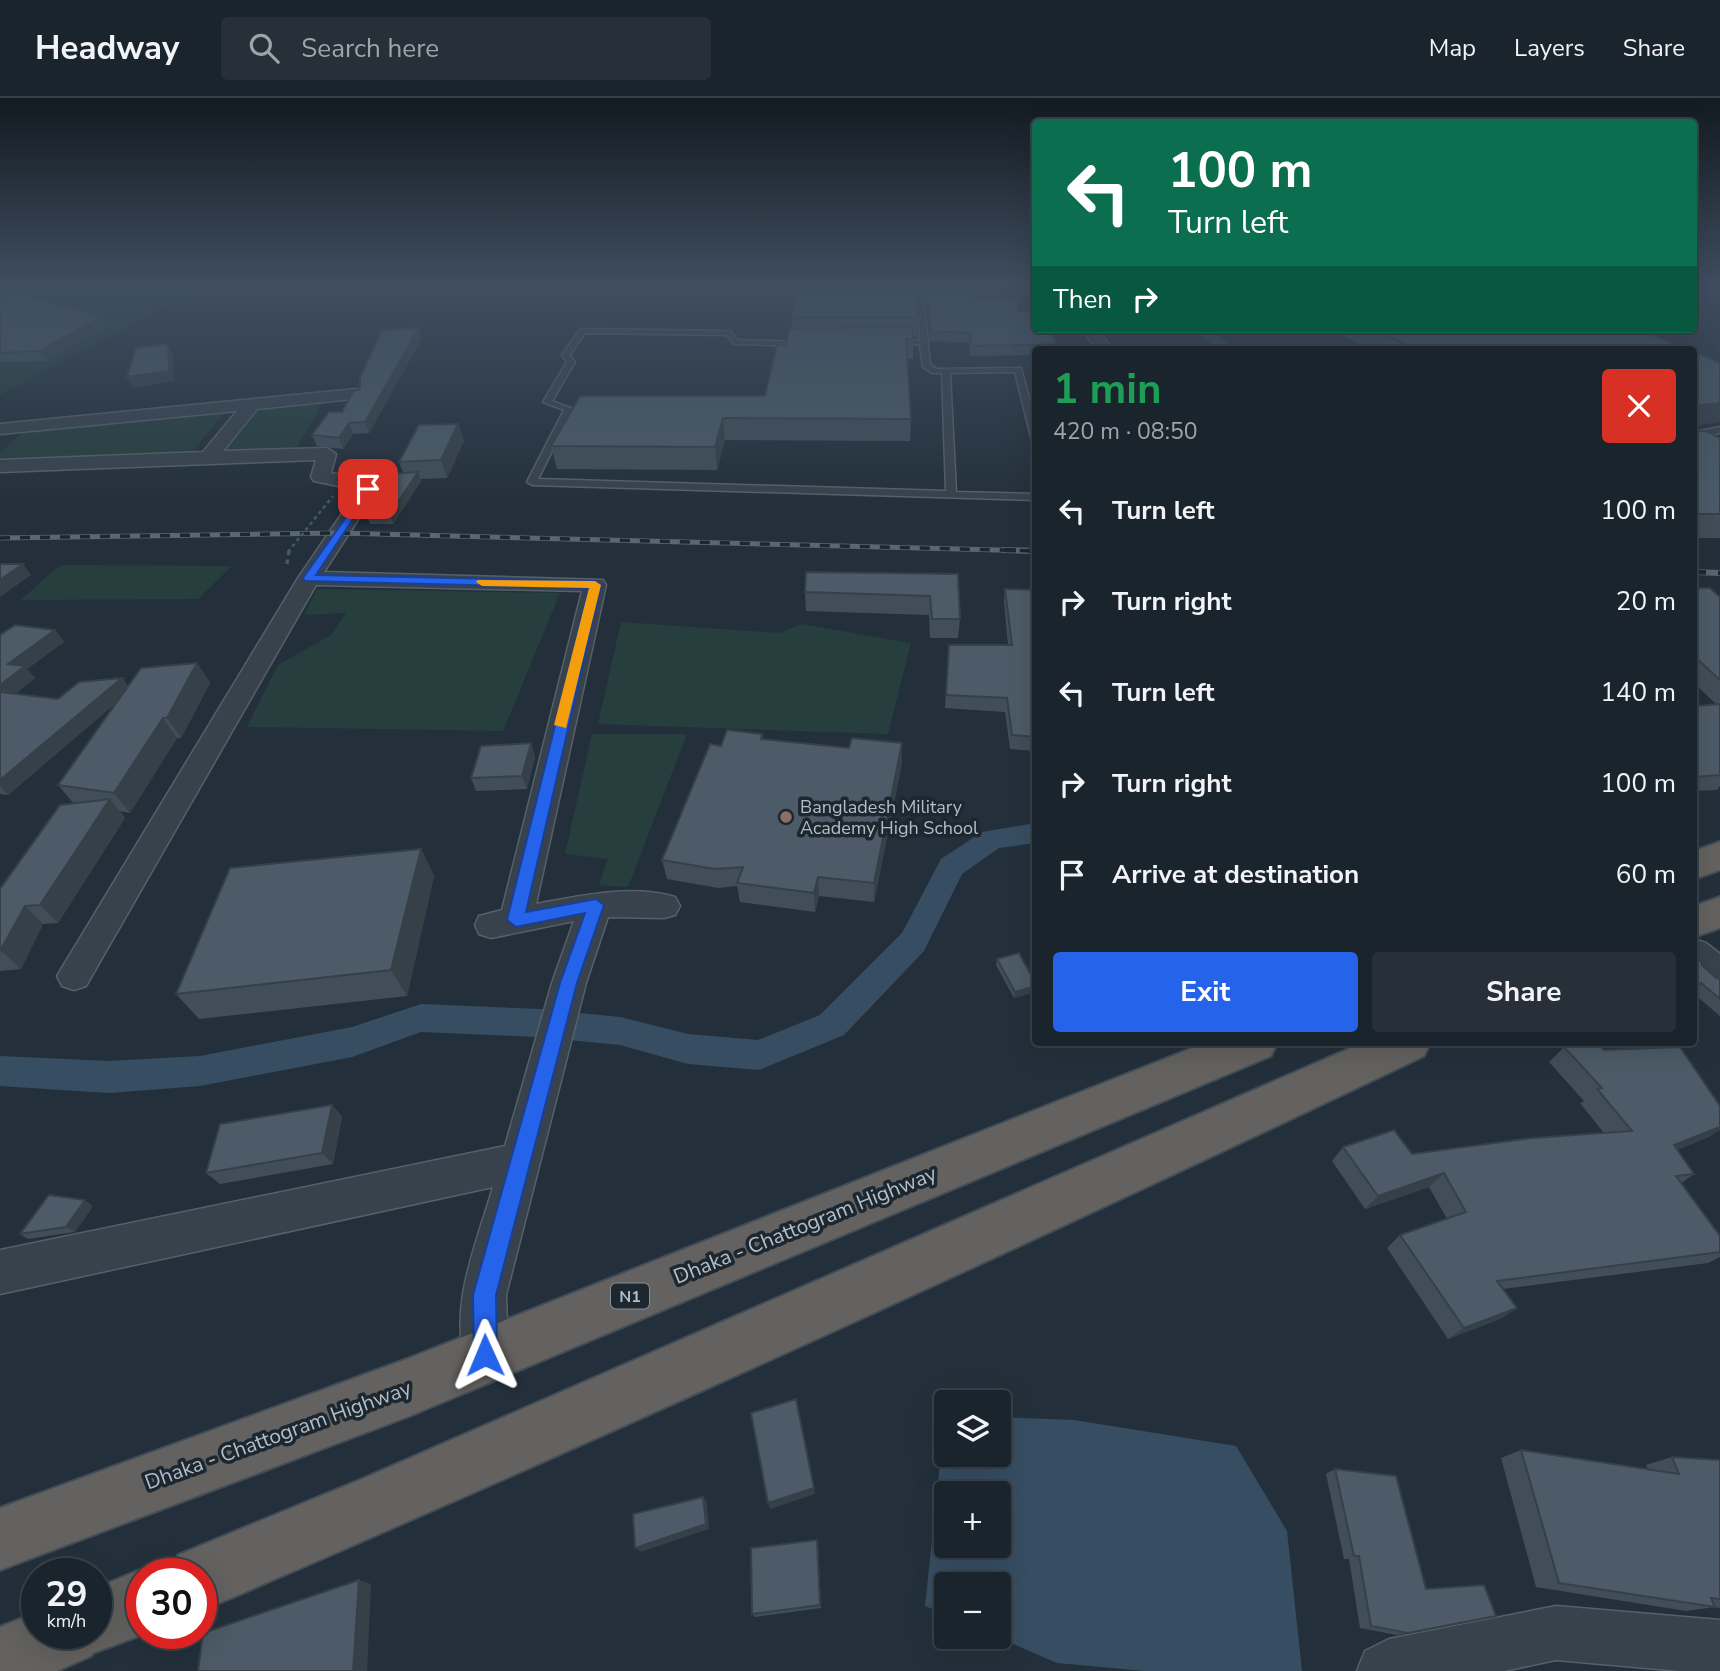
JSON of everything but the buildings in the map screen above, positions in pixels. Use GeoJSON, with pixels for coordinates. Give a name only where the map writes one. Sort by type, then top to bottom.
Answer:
{"type":"FeatureCollection","features":[{"type":"Feature","properties":{"kind":"highway"},"geometry":{"type":"LineString","coordinates":[[1697,864],[1720,856]]}},
{"type":"Feature","properties":{"kind":"highway"},"geometry":{"type":"LineString","coordinates":[[1697,921],[1720,912]]}},
{"type":"Feature","properties":{"kind":"highway","name":"Dhaka - Chattogram Highway"},"geometry":{"type":"LineString","coordinates":[[0,1539],[407,1388],[1248,1046]]}},
{"type":"Feature","properties":{"kind":"highway"},"geometry":{"type":"LineString","coordinates":[[217,1570],[394,1497],[1166,1154],[1401,1046]]}},
{"type":"Feature","properties":{"kind":"highway"},"geometry":{"type":"LineString","coordinates":[[0,1661],[29,1649]]}},
{"type":"Feature","properties":{"kind":"street"},"geometry":{"type":"LineString","coordinates":[[0,429],[356,394]]}},
{"type":"Feature","properties":{"kind":"street"},"geometry":{"type":"LineString","coordinates":[[208,457],[252,404]]}},
{"type":"Feature","properties":{"kind":"street"},"geometry":{"type":"LineString","coordinates":[[0,447],[24,426]]}},
{"type":"Feature","properties":{"kind":"street"},"geometry":{"type":"LineString","coordinates":[[0,466],[318,452],[327,454],[321,477],[365,485],[368,489],[298,571],[74,975]]}},
{"type":"Feature","properties":{"kind":"street"},"geometry":{"type":"LineString","coordinates":[[298,571],[595,585],[503,923],[596,905],[664,906]]}},
{"type":"Feature","properties":{"kind":"street"},"geometry":{"type":"LineString","coordinates":[[485,1355],[484,1295],[569,983],[596,905]]}},
{"type":"Feature","properties":{"kind":"street"},"geometry":{"type":"LineString","coordinates":[[1697,955],[1720,974]]}},
{"type":"Feature","properties":{"kind":"street"},"geometry":{"type":"LineString","coordinates":[[0,1272],[520,1162]]}},
{"type":"Feature","properties":{"kind":"street"},"geometry":{"type":"LineString","coordinates":[[1385,1671],[1389,1667],[1556,1633],[1720,1647]]}},
{"type":"Feature","properties":{"kind":"lane"},"geometry":{"type":"LineString","coordinates":[[568,358],[571,362],[547,402],[569,409],[532,482],[1032,497]]}},
{"type":"Feature","properties":{"kind":"lane"},"geometry":{"type":"LineString","coordinates":[[925,358],[926,365],[935,371],[1018,370],[1032,425]]}},
{"type":"Feature","properties":{"kind":"lane"},"geometry":{"type":"LineString","coordinates":[[946,371],[951,495]]}},
{"type":"Feature","properties":{"kind":"lane"},"geometry":{"type":"LineString","coordinates":[[1697,434],[1720,430]]}},
{"type":"Feature","properties":{"kind":"path"},"geometry":{"type":"LineString","coordinates":[[298,571],[288,551],[333,496]]}},
{"type":"Feature","properties":{"kind":"green space"},"geometry":{"type":"Polygon","coordinates":[[[0,358],[68,358],[0,395],[0,358]]]}},
{"type":"Feature","properties":{"kind":"green space"},"geometry":{"type":"Polygon","coordinates":[[[324,400],[297,447],[223,452],[256,407],[324,400]]]}},
{"type":"Feature","properties":{"kind":"green space"},"geometry":{"type":"Polygon","coordinates":[[[228,409],[190,454],[0,460],[0,453],[25,430],[228,409]]]}},
{"type":"Feature","properties":{"kind":"green space"},"geometry":{"type":"Polygon","coordinates":[[[63,565],[232,566],[198,599],[21,600],[63,565]]]}},
{"type":"Feature","properties":{"kind":"green space"},"geometry":{"type":"Polygon","coordinates":[[[317,589],[560,593],[503,731],[247,727],[278,665],[331,635],[346,613],[304,615],[317,589]]]}},
{"type":"Feature","properties":{"kind":"green space"},"geometry":{"type":"Polygon","coordinates":[[[621,622],[780,633],[801,624],[911,643],[888,734],[598,724],[621,622]]]}},
{"type":"Feature","properties":{"kind":"green space"},"geometry":{"type":"Polygon","coordinates":[[[592,734],[687,734],[628,887],[599,885],[608,859],[565,854],[592,734]]]}},
{"type":"Feature","properties":{"kind":"water"},"geometry":{"type":"Polygon","coordinates":[[[1011,1417],[1074,1420],[1236,1446],[1287,1531],[1302,1671],[1145,1671],[1057,1663],[1011,1643],[1011,1572],[934,1572],[934,1610],[925,1606],[934,1521],[934,1558],[1011,1558],[1011,1481],[938,1481],[940,1467],[1011,1467],[1011,1417]]]}},
{"type":"Feature","properties":{"kind":"waterway"},"geometry":{"type":"LineString","coordinates":[[0,1071],[109,1077],[200,1071],[352,1042],[421,1018],[538,1023],[620,1031],[688,1049],[759,1055],[832,1025],[913,942],[951,867],[992,839],[1032,834]]}},
{"type":"Feature","properties":{"kind":"railway"},"geometry":{"type":"LineString","coordinates":[[0,538],[338,533],[1032,551]]}},
{"type":"Feature","properties":{"kind":"railway"},"geometry":{"type":"LineString","coordinates":[[1004,550],[1032,551]]}},
{"type":"Feature","properties":{"kind":"railway"},"geometry":{"type":"LineString","coordinates":[[1697,572],[1720,573]]}},
{"type":"Feature","properties":{"kind":"slow traffic"},"geometry":{"type":"LineString","coordinates":[[482,582],[595,585],[561,725]]}},
{"type":"Feature","properties":{"kind":"place","name":"Bangladesh Military Academy High School"},"geometry":{"type":"Point","coordinates":[786,817]}},
{"type":"Feature","properties":{"kind":"route"},"geometry":{"type":"LineString","coordinates":[[368,489],[309,578],[595,585],[533,837],[516,920],[596,905],[569,983],[484,1295],[485,1355]]}}]}
